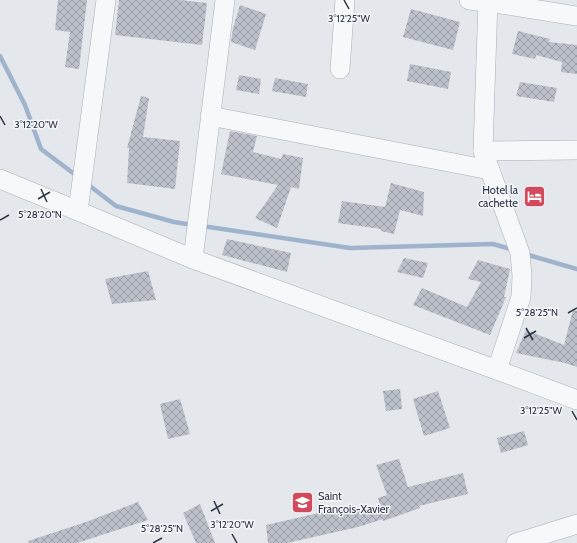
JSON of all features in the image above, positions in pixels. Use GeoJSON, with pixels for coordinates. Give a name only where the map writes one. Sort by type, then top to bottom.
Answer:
{"type":"FeatureCollection","features":[{"type":"Feature","properties":{"kind":"street"},"geometry":{"type":"LineString","coordinates":[[78,210],[106,0]]}},
{"type":"Feature","properties":{"kind":"street"},"geometry":{"type":"LineString","coordinates":[[192,259],[225,0]]}},
{"type":"Feature","properties":{"kind":"street"},"geometry":{"type":"LineString","coordinates":[[340,69],[345,0]]}},
{"type":"Feature","properties":{"kind":"street"},"geometry":{"type":"LineString","coordinates":[[469,0],[488,1],[577,16]]}},
{"type":"Feature","properties":{"kind":"street"},"geometry":{"type":"LineString","coordinates":[[488,1],[483,151],[520,253],[522,276],[521,297],[497,370]]}},
{"type":"Feature","properties":{"kind":"street"},"geometry":{"type":"LineString","coordinates":[[210,116],[490,170]]}},
{"type":"Feature","properties":{"kind":"street"},"geometry":{"type":"LineString","coordinates":[[483,151],[577,150]]}},
{"type":"Feature","properties":{"kind":"street"},"geometry":{"type":"LineString","coordinates":[[0,179],[78,210],[192,259],[577,400]]}},
{"type":"Feature","properties":{"kind":"street"},"geometry":{"type":"LineString","coordinates":[[516,543],[577,524]]}},
{"type":"Feature","properties":{"kind":"building"},"geometry":{"type":"Polygon","coordinates":[[[58,0],[87,0],[79,69],[65,67],[70,32],[55,30],[58,0]]]}},
{"type":"Feature","properties":{"kind":"building"},"geometry":{"type":"Polygon","coordinates":[[[119,0],[180,0],[207,3],[202,45],[115,35],[119,0]]]}},
{"type":"Feature","properties":{"kind":"building"},"geometry":{"type":"Polygon","coordinates":[[[240,5],[266,14],[255,50],[231,42],[233,28],[240,5]]]}},
{"type":"Feature","properties":{"kind":"building"},"geometry":{"type":"Polygon","coordinates":[[[411,9],[460,22],[453,50],[403,37],[411,9]]]}},
{"type":"Feature","properties":{"kind":"building"},"geometry":{"type":"Polygon","coordinates":[[[518,31],[550,39],[549,42],[577,45],[577,74],[561,72],[562,62],[536,55],[535,59],[512,54],[518,31]]]}},
{"type":"Feature","properties":{"kind":"building"},"geometry":{"type":"Polygon","coordinates":[[[410,64],[451,72],[448,89],[407,81],[410,64]]]}},
{"type":"Feature","properties":{"kind":"building"},"geometry":{"type":"Polygon","coordinates":[[[239,75],[261,79],[259,94],[236,90],[239,75]]]}},
{"type":"Feature","properties":{"kind":"building"},"geometry":{"type":"Polygon","coordinates":[[[275,78],[308,84],[306,97],[272,91],[275,78]]]}},
{"type":"Feature","properties":{"kind":"building"},"geometry":{"type":"Polygon","coordinates":[[[520,82],[557,88],[554,102],[516,96],[520,82]]]}},
{"type":"Feature","properties":{"kind":"building"},"geometry":{"type":"Polygon","coordinates":[[[141,96],[149,98],[143,137],[180,141],[175,189],[127,183],[129,148],[127,148],[141,96]]]}},
{"type":"Feature","properties":{"kind":"building"},"geometry":{"type":"Polygon","coordinates":[[[230,131],[257,136],[253,152],[281,159],[283,154],[303,158],[299,189],[291,187],[277,228],[255,218],[278,185],[221,174],[230,131]]]}},
{"type":"Feature","properties":{"kind":"building"},"geometry":{"type":"Polygon","coordinates":[[[391,183],[424,192],[423,216],[400,210],[394,234],[381,231],[381,229],[338,223],[342,201],[385,207],[391,183]]]}},
{"type":"Feature","properties":{"kind":"building"},"geometry":{"type":"Polygon","coordinates":[[[227,239],[291,253],[287,272],[222,255],[227,239]]]}},
{"type":"Feature","properties":{"kind":"building"},"geometry":{"type":"Polygon","coordinates":[[[404,258],[428,263],[423,278],[397,272],[404,258]]]}},
{"type":"Feature","properties":{"kind":"building"},"geometry":{"type":"Polygon","coordinates":[[[478,260],[510,269],[504,297],[506,297],[490,335],[413,305],[422,288],[467,307],[481,282],[468,279],[478,260]]]}},
{"type":"Feature","properties":{"kind":"building"},"geometry":{"type":"Polygon","coordinates":[[[148,271],[156,300],[112,304],[105,279],[148,271]]]}},
{"type":"Feature","properties":{"kind":"building"},"geometry":{"type":"Polygon","coordinates":[[[573,310],[577,311],[577,367],[565,363],[516,353],[526,330],[564,345],[573,310]]]}},
{"type":"Feature","properties":{"kind":"building"},"geometry":{"type":"Polygon","coordinates":[[[400,389],[402,409],[386,411],[383,391],[400,389]]]}},
{"type":"Feature","properties":{"kind":"building"},"geometry":{"type":"Polygon","coordinates":[[[438,391],[450,428],[424,436],[413,399],[438,391]]]}},
{"type":"Feature","properties":{"kind":"building"},"geometry":{"type":"Polygon","coordinates":[[[180,399],[190,434],[168,439],[160,404],[180,399]]]}},
{"type":"Feature","properties":{"kind":"building"},"geometry":{"type":"Polygon","coordinates":[[[524,431],[528,445],[501,453],[497,438],[524,431]]]}},
{"type":"Feature","properties":{"kind":"building"},"geometry":{"type":"Polygon","coordinates":[[[399,459],[408,487],[463,473],[468,494],[419,506],[420,508],[383,521],[383,519],[358,527],[287,543],[268,543],[266,525],[341,508],[342,512],[381,510],[378,498],[387,495],[376,465],[399,459]]]}},
{"type":"Feature","properties":{"kind":"building"},"geometry":{"type":"Polygon","coordinates":[[[138,502],[148,520],[77,543],[29,543],[28,541],[86,522],[138,502]]]}},
{"type":"Feature","properties":{"kind":"building"},"geometry":{"type":"Polygon","coordinates":[[[200,504],[215,543],[196,543],[183,513],[200,504]]]}},
{"type":"Feature","properties":{"kind":"waterway"},"geometry":{"type":"LineString","coordinates":[[0,56],[25,105],[41,149],[77,176]]}},
{"type":"Feature","properties":{"kind":"waterway"},"geometry":{"type":"LineString","coordinates":[[86,183],[116,206],[174,222],[193,225]]}},
{"type":"Feature","properties":{"kind":"waterway"},"geometry":{"type":"LineString","coordinates":[[202,226],[350,248],[493,244],[514,250]]}},
{"type":"Feature","properties":{"kind":"waterway"},"geometry":{"type":"LineString","coordinates":[[525,254],[577,269]]}},
{"type":"Feature","properties":{"kind":"place","name":"Hotel la cachette"},"geometry":{"type":"Point","coordinates":[534,196]}},
{"type":"Feature","properties":{"kind":"place","name":"Saint François-Xavier"},"geometry":{"type":"Point","coordinates":[303,502]}}]}
